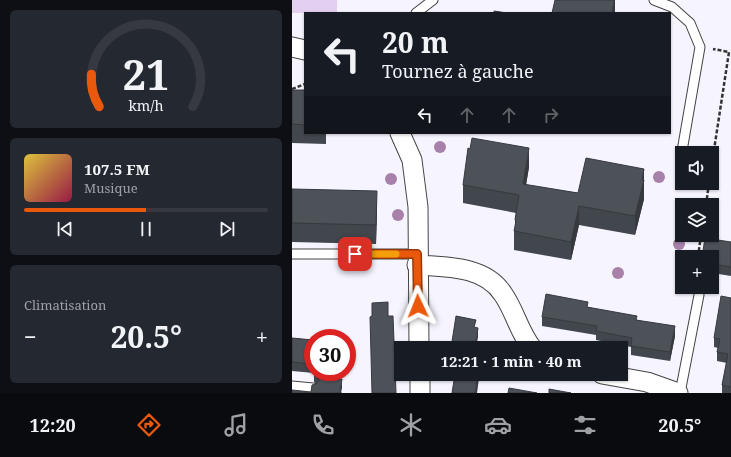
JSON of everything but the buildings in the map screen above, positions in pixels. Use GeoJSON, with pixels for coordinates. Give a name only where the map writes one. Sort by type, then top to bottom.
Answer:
{"type":"FeatureCollection","features":[{"type":"Feature","properties":{"kind":"street"},"geometry":{"type":"LineString","coordinates":[[292,47],[304,50]]}},
{"type":"Feature","properties":{"kind":"street"},"geometry":{"type":"LineString","coordinates":[[400,134],[412,160],[418,207],[417,259],[419,341]]}},
{"type":"Feature","properties":{"kind":"street"},"geometry":{"type":"LineString","coordinates":[[417,259],[466,270],[481,275],[494,284],[504,294],[526,341]]}},
{"type":"Feature","properties":{"kind":"street"},"geometry":{"type":"LineString","coordinates":[[628,379],[647,382],[679,393]]}},
{"type":"Feature","properties":{"kind":"street"},"geometry":{"type":"LineString","coordinates":[[420,381],[420,393]]}},
{"type":"Feature","properties":{"kind":"lane"},"geometry":{"type":"LineString","coordinates":[[417,12],[433,0]]}},
{"type":"Feature","properties":{"kind":"lane"},"geometry":{"type":"LineString","coordinates":[[654,0],[672,7],[690,23],[700,47],[683,146]]}},
{"type":"Feature","properties":{"kind":"lane"},"geometry":{"type":"LineString","coordinates":[[292,254],[417,259]]}},
{"type":"Feature","properties":{"kind":"lane"},"geometry":{"type":"LineString","coordinates":[[679,393],[699,295]]}},
{"type":"Feature","properties":{"kind":"lane"},"geometry":{"type":"LineString","coordinates":[[292,386],[313,388]]}},
{"type":"Feature","properties":{"kind":"path"},"geometry":{"type":"LineString","coordinates":[[700,47],[729,52],[714,146]]}},
{"type":"Feature","properties":{"kind":"path"},"geometry":{"type":"LineString","coordinates":[[292,89],[304,84]]}},
{"type":"Feature","properties":{"kind":"shaded area"},"geometry":{"type":"Polygon","coordinates":[[[292,0],[337,0],[337,12],[292,13],[292,0]]]}},
{"type":"Feature","properties":{"kind":"slow traffic"},"geometry":{"type":"LineString","coordinates":[[373,254],[396,254]]}},
{"type":"Feature","properties":{"kind":"route"},"geometry":{"type":"LineString","coordinates":[[355,254],[417,254],[418,306]]}}]}
